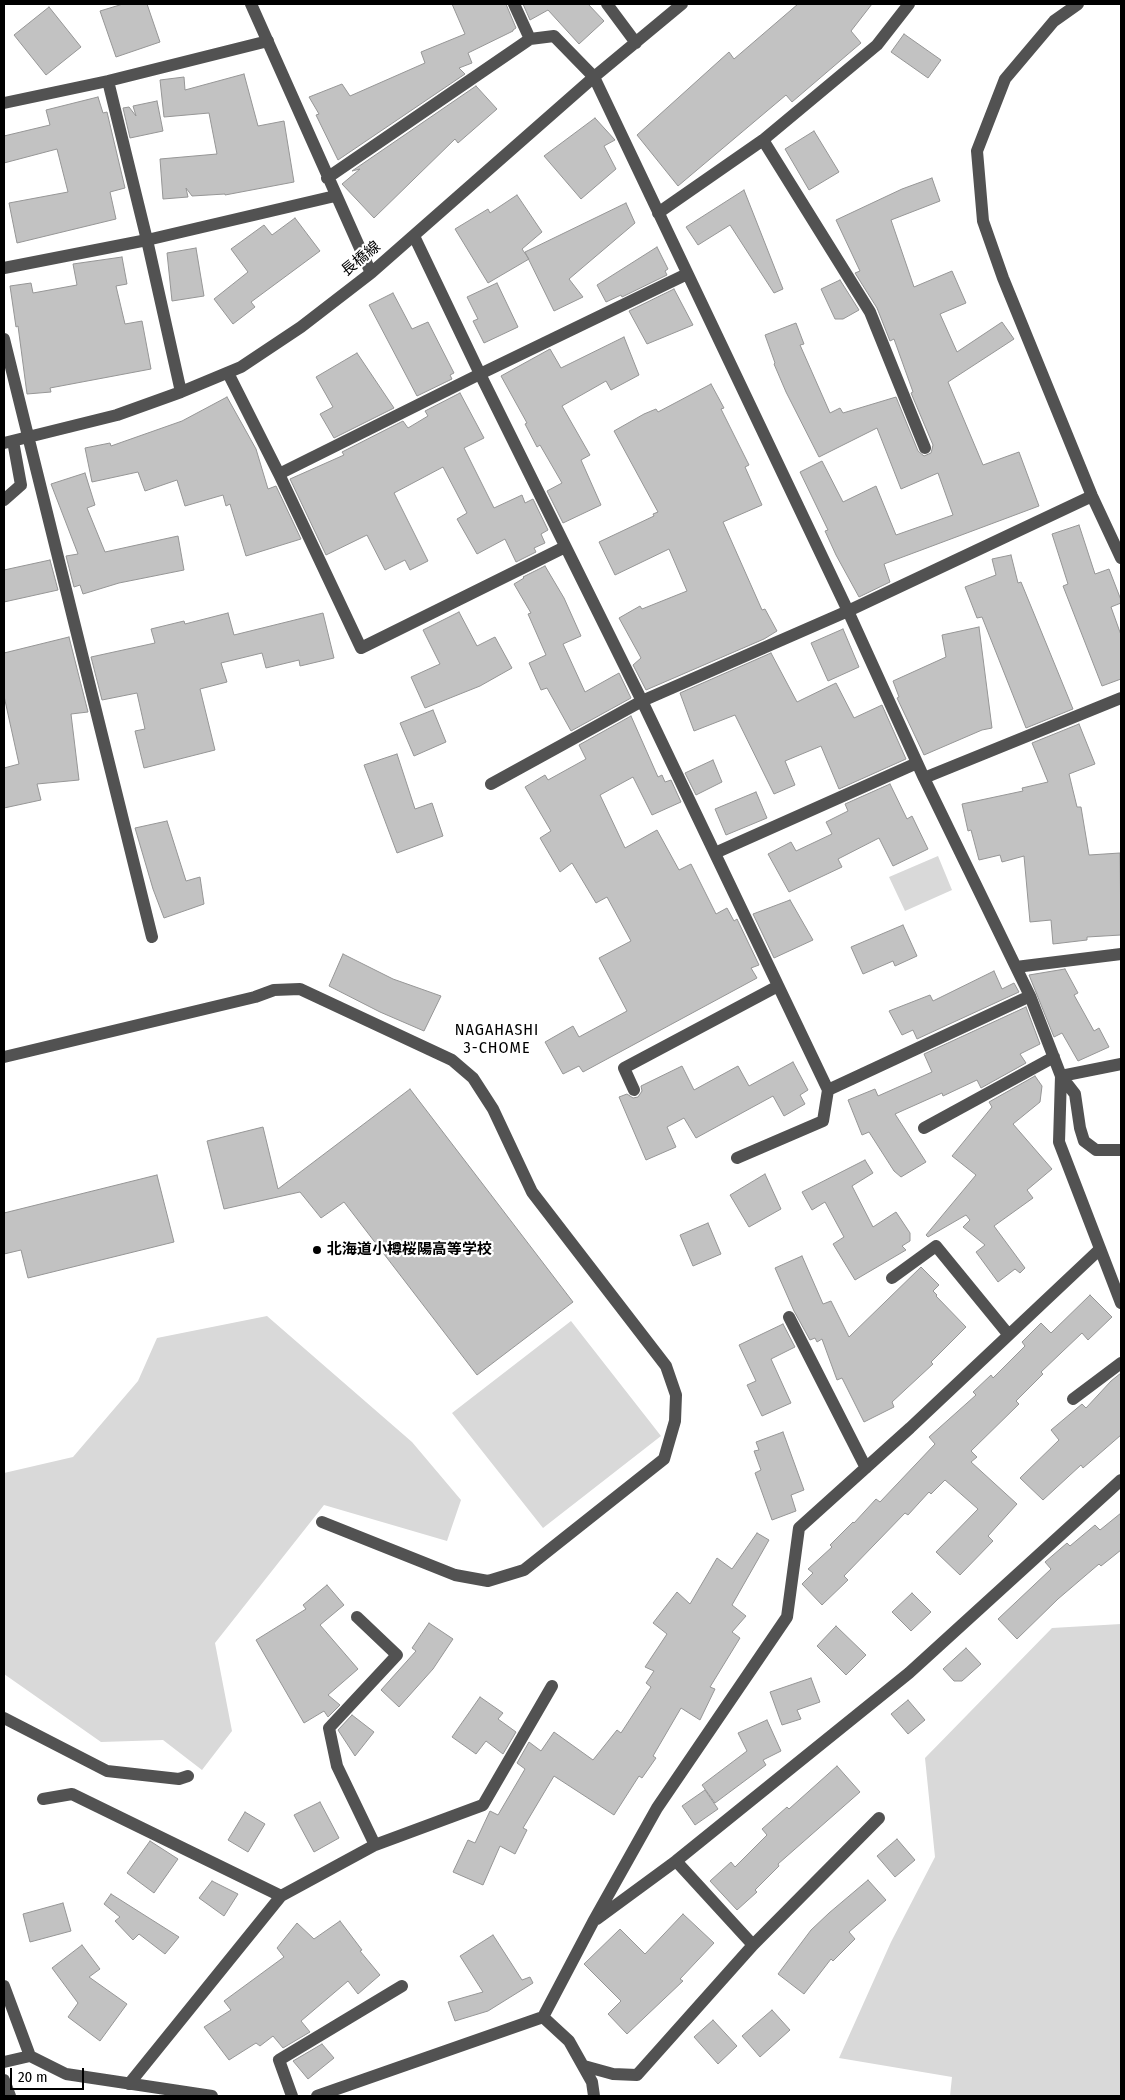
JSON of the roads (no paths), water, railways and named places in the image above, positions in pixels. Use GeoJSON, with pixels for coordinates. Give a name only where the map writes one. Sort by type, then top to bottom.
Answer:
{"type":"FeatureCollection","features":[{"type":"Feature","properties":{"kind":"street"},"geometry":{"type":"LineString","coordinates":[[251,4],[335,196],[371,273]]}},
{"type":"Feature","properties":{"kind":"street"},"geometry":{"type":"LineString","coordinates":[[514,4],[530,39]]}},
{"type":"Feature","properties":{"kind":"street"},"geometry":{"type":"LineString","coordinates":[[606,4],[636,43]]}},
{"type":"Feature","properties":{"kind":"street","name":"長橋線"},"geometry":{"type":"LineString","coordinates":[[8,442],[117,415],[241,367],[301,328],[371,273],[594,77],[682,4]]}},
{"type":"Feature","properties":{"kind":"street"},"geometry":{"type":"LineString","coordinates":[[658,213],[763,140],[877,45],[908,4]]}},
{"type":"Feature","properties":{"kind":"street"},"geometry":{"type":"LineString","coordinates":[[1078,4],[1054,21],[1004,79],[977,151],[983,221],[1003,278],[1092,496],[1121,558]]}},
{"type":"Feature","properties":{"kind":"street"},"geometry":{"type":"LineString","coordinates":[[327,178],[530,39],[554,36],[594,77],[848,611],[924,778],[1030,996],[1061,1076],[1075,1094],[1084,1142],[1096,1150],[1121,1150]]}},
{"type":"Feature","properties":{"kind":"street"},"geometry":{"type":"LineString","coordinates":[[4,103],[108,81],[268,41]]}},
{"type":"Feature","properties":{"kind":"street"},"geometry":{"type":"LineString","coordinates":[[108,81],[147,240],[180,392]]}},
{"type":"Feature","properties":{"kind":"street"},"geometry":{"type":"LineString","coordinates":[[763,140],[870,312],[925,448]]}},
{"type":"Feature","properties":{"kind":"street"},"geometry":{"type":"LineString","coordinates":[[4,268],[147,240],[335,196]]}},
{"type":"Feature","properties":{"kind":"street"},"geometry":{"type":"LineString","coordinates":[[414,236],[642,701],[828,1090],[823,1120],[737,1158]]}},
{"type":"Feature","properties":{"kind":"street"},"geometry":{"type":"LineString","coordinates":[[279,474],[687,274]]}},
{"type":"Feature","properties":{"kind":"street"},"geometry":{"type":"LineString","coordinates":[[4,339],[152,937]]}},
{"type":"Feature","properties":{"kind":"street"},"geometry":{"type":"LineString","coordinates":[[228,373],[279,474],[361,648],[565,547]]}},
{"type":"Feature","properties":{"kind":"street"},"geometry":{"type":"LineString","coordinates":[[4,500],[21,485],[8,442]]}},
{"type":"Feature","properties":{"kind":"street"},"geometry":{"type":"LineString","coordinates":[[491,784],[642,701],[848,611],[1092,496]]}},
{"type":"Feature","properties":{"kind":"street"},"geometry":{"type":"LineString","coordinates":[[924,778],[1121,698]]}},
{"type":"Feature","properties":{"kind":"street"},"geometry":{"type":"LineString","coordinates":[[715,853],[917,763]]}},
{"type":"Feature","properties":{"kind":"street"},"geometry":{"type":"LineString","coordinates":[[1016,967],[1121,954]]}},
{"type":"Feature","properties":{"kind":"street"},"geometry":{"type":"LineString","coordinates":[[634,1090],[624,1068],[778,986]]}},
{"type":"Feature","properties":{"kind":"street"},"geometry":{"type":"LineString","coordinates":[[4,1057],[255,997],[274,990],[300,989],[452,1060],[474,1078],[493,1109],[532,1192],[666,1366],[676,1394],[675,1421],[664,1459],[524,1570],[488,1581],[455,1575],[322,1522]]}},
{"type":"Feature","properties":{"kind":"street"},"geometry":{"type":"LineString","coordinates":[[828,1090],[1030,996]]}},
{"type":"Feature","properties":{"kind":"street"},"geometry":{"type":"LineString","coordinates":[[924,1128],[1054,1057]]}},
{"type":"Feature","properties":{"kind":"street"},"geometry":{"type":"LineString","coordinates":[[1061,1076],[1121,1064]]}},
{"type":"Feature","properties":{"kind":"street"},"geometry":{"type":"LineString","coordinates":[[1061,1076],[1059,1142],[1121,1303]]}},
{"type":"Feature","properties":{"kind":"street"},"geometry":{"type":"LineString","coordinates":[[892,1278],[936,1246],[1008,1334]]}},
{"type":"Feature","properties":{"kind":"street"},"geometry":{"type":"LineString","coordinates":[[317,2096],[543,2017],[593,1922],[657,1808],[787,1617],[799,1528],[866,1468],[1100,1249]]}},
{"type":"Feature","properties":{"kind":"street"},"geometry":{"type":"LineString","coordinates":[[790,1317],[866,1468]]}},
{"type":"Feature","properties":{"kind":"street"},"geometry":{"type":"LineString","coordinates":[[1073,1398],[1121,1363]]}},
{"type":"Feature","properties":{"kind":"street"},"geometry":{"type":"LineString","coordinates":[[593,1922],[676,1860],[909,1673],[1121,1480]]}},
{"type":"Feature","properties":{"kind":"street"},"geometry":{"type":"LineString","coordinates":[[357,1616],[397,1654],[329,1728],[337,1766],[375,1845]]}},
{"type":"Feature","properties":{"kind":"street"},"geometry":{"type":"LineString","coordinates":[[129,2084],[281,1896],[375,1845],[483,1805],[552,1686]]}},
{"type":"Feature","properties":{"kind":"street"},"geometry":{"type":"LineString","coordinates":[[4,1718],[107,1771],[179,1779],[188,1776]]}},
{"type":"Feature","properties":{"kind":"street"},"geometry":{"type":"LineString","coordinates":[[43,1799],[72,1794],[281,1896]]}},
{"type":"Feature","properties":{"kind":"street"},"geometry":{"type":"LineString","coordinates":[[584,2066],[613,2074],[637,2075],[753,1945],[879,1818]]}},
{"type":"Feature","properties":{"kind":"street"},"geometry":{"type":"LineString","coordinates":[[676,1860],[753,1945]]}},
{"type":"Feature","properties":{"kind":"street"},"geometry":{"type":"LineString","coordinates":[[4,1986],[30,2056]]}},
{"type":"Feature","properties":{"kind":"street"},"geometry":{"type":"LineString","coordinates":[[292,2096],[279,2060],[402,1986]]}},
{"type":"Feature","properties":{"kind":"street"},"geometry":{"type":"LineString","coordinates":[[543,2017],[569,2041],[592,2082],[594,2096]]}},
{"type":"Feature","properties":{"kind":"street"},"geometry":{"type":"LineString","coordinates":[[4,2062],[30,2056],[66,2074],[212,2096]]}},
{"type":"Feature","properties":{"kind":"street"},"geometry":{"type":"LineString","coordinates":[[4,2080],[10,2096]]}},
{"type":"Feature","properties":{"kind":"place","name":"北海道小樽桜陽高等学校"},"geometry":{"type":"Point","coordinates":[317,1250]}},
{"type":"Feature","properties":{"kind":"district","name":"NAGAHASHI 3-CHOME"},"geometry":{"type":"Point","coordinates":[497,1040]}}]}
